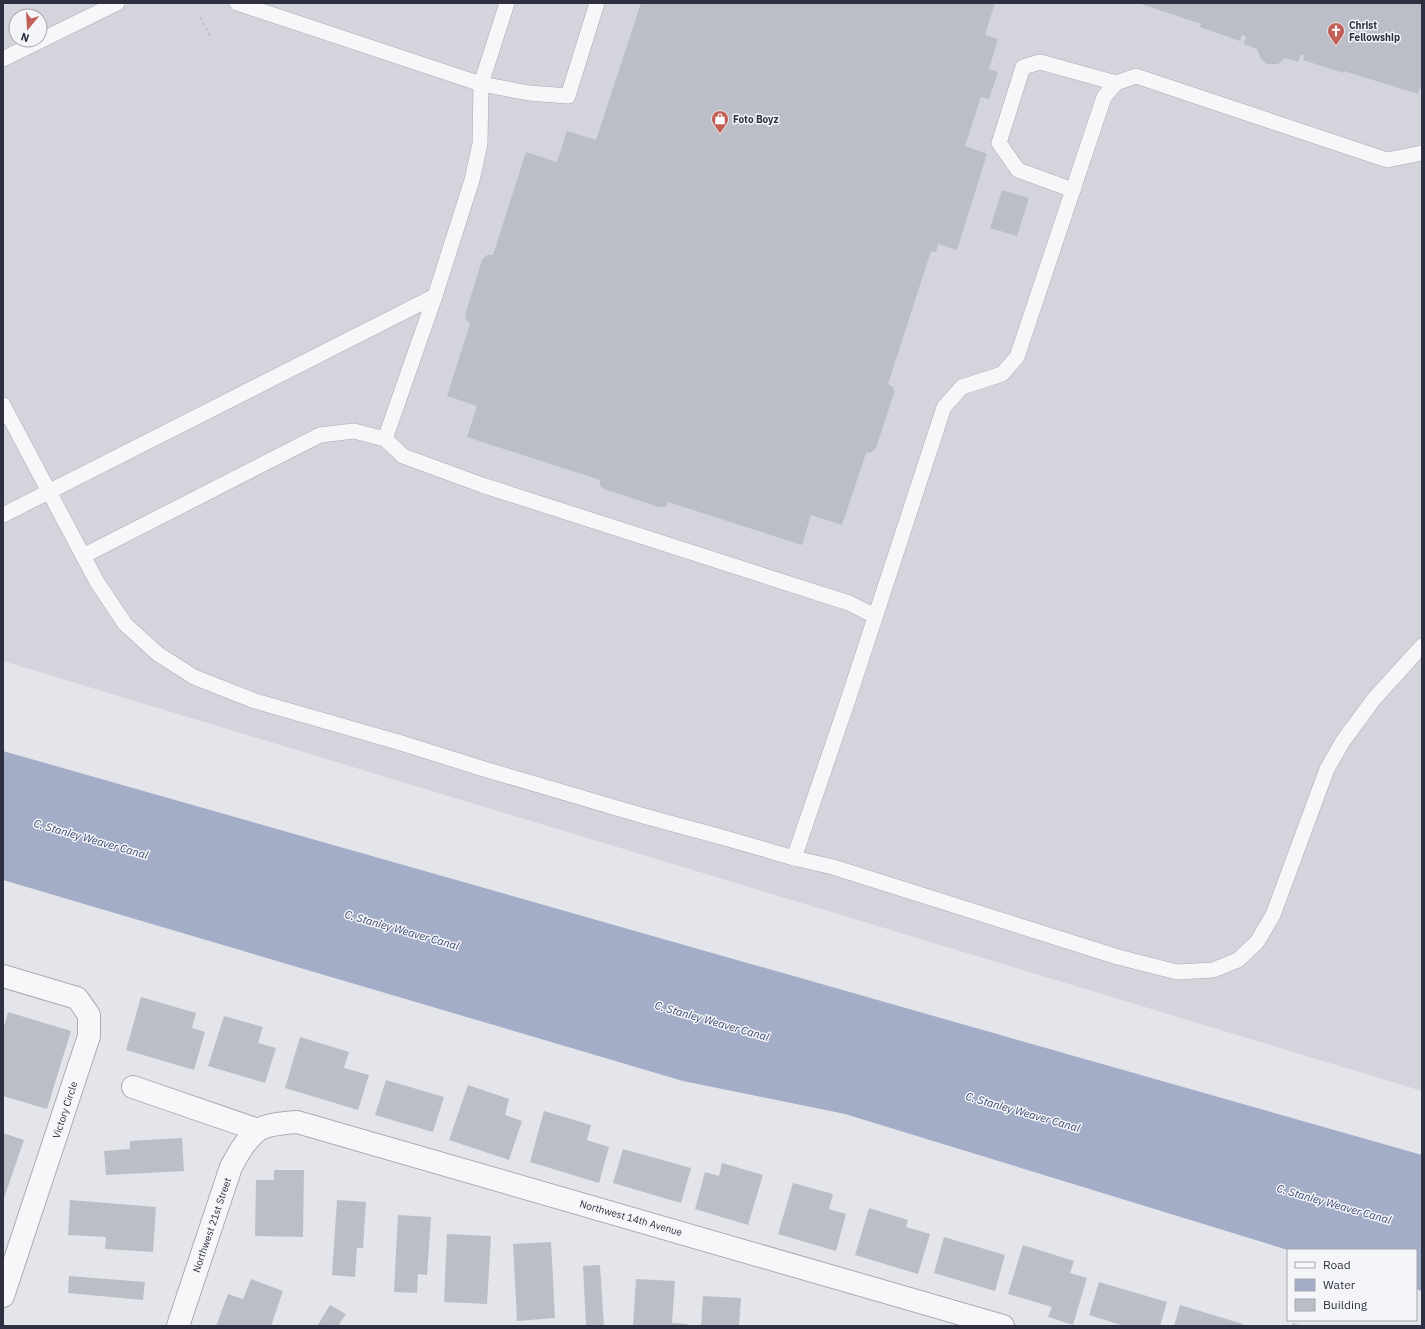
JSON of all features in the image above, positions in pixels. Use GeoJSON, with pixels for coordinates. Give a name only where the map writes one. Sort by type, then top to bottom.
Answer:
{"type":"FeatureCollection","features":[{"type":"Feature","properties":{"kind":"street","name":"Victory Circle"},"geometry":{"type":"LineString","coordinates":[[3,976],[77,998],[89,1015],[89,1036],[3,1296]]}},
{"type":"Feature","properties":{"kind":"street"},"geometry":{"type":"LineString","coordinates":[[133,1087],[258,1130]]}},
{"type":"Feature","properties":{"kind":"street","name":"Northwest 14th Avenue"},"geometry":{"type":"LineString","coordinates":[[258,1130],[276,1124],[297,1122],[1003,1326]]}},
{"type":"Feature","properties":{"kind":"street","name":"Northwest 21st Street"},"geometry":{"type":"LineString","coordinates":[[178,1326],[231,1167],[242,1148],[258,1130]]}},
{"type":"Feature","properties":{"kind":"lane"},"geometry":{"type":"LineString","coordinates":[[3,59],[117,3]]}},
{"type":"Feature","properties":{"kind":"lane"},"geometry":{"type":"LineString","coordinates":[[237,3],[481,84],[529,92],[568,96],[597,3]]}},
{"type":"Feature","properties":{"kind":"lane"},"geometry":{"type":"LineString","coordinates":[[385,439],[435,296],[472,180],[480,144],[481,84],[507,3]]}},
{"type":"Feature","properties":{"kind":"lane"},"geometry":{"type":"LineString","coordinates":[[1073,190],[1018,170],[999,143],[1023,67],[1040,62],[1116,83]]}},
{"type":"Feature","properties":{"kind":"lane"},"geometry":{"type":"LineString","coordinates":[[794,858],[944,407],[962,387],[1002,374],[1017,357],[1104,97],[1116,83],[1136,76],[1387,160],[1422,154]]}},
{"type":"Feature","properties":{"kind":"lane"},"geometry":{"type":"LineString","coordinates":[[3,515],[435,296]]}},
{"type":"Feature","properties":{"kind":"lane"},"geometry":{"type":"LineString","coordinates":[[3,405],[83,556],[125,624],[158,654],[194,677],[255,701],[398,742],[484,769],[794,858],[833,867],[1118,957],[1177,972],[1213,970],[1238,960],[1257,942],[1273,915],[1328,770],[1344,741],[1374,699],[1422,646]]}},
{"type":"Feature","properties":{"kind":"lane"},"geometry":{"type":"LineString","coordinates":[[83,556],[320,435],[354,431],[385,439],[403,456],[482,485],[842,601],[875,616]]}},
{"type":"Feature","properties":{"kind":"path"},"geometry":{"type":"LineString","coordinates":[[200,17],[210,38]]}},
{"type":"Feature","properties":{"kind":"shaded area"},"geometry":{"type":"Polygon","coordinates":[[[3,3],[1422,3],[1422,1091],[3,661],[3,3]]]}},
{"type":"Feature","properties":{"kind":"water","name":"C. Stanley Weaver Canal"},"geometry":{"type":"Polygon","coordinates":[[[3,751],[1422,1155],[1422,1291],[1417,1289],[1417,1249],[1287,1250],[845,1114],[683,1081],[3,880],[3,751]]]}},
{"type":"Feature","properties":{"kind":"building"},"geometry":{"type":"Polygon","coordinates":[[[641,3],[995,3],[985,35],[998,39],[989,69],[998,72],[989,99],[981,97],[965,146],[987,154],[957,250],[938,244],[936,252],[931,251],[888,384],[893,387],[894,393],[876,448],[872,452],[866,453],[842,525],[811,515],[802,545],[668,502],[665,507],[659,507],[604,489],[600,486],[600,480],[467,437],[477,406],[447,396],[470,324],[466,320],[465,315],[482,260],[487,255],[493,255],[526,152],[557,162],[567,131],[596,140],[641,3]]]}},
{"type":"Feature","properties":{"kind":"building","name":"Christ Fellowship"},"geometry":{"type":"Polygon","coordinates":[[[1138,3],[1422,3],[1422,82],[1418,94],[1303,60],[1304,55],[1301,54],[1298,62],[1285,58],[1278,64],[1267,64],[1261,59],[1257,49],[1244,44],[1246,36],[1242,35],[1240,41],[1200,27],[1201,24],[1138,3]]]}},
{"type":"Feature","properties":{"kind":"building"},"geometry":{"type":"Polygon","coordinates":[[[1002,190],[1029,198],[1017,236],[990,228],[1002,190]]]}},
{"type":"Feature","properties":{"kind":"building"},"geometry":{"type":"Polygon","coordinates":[[[141,997],[196,1013],[192,1028],[205,1032],[194,1070],[126,1050],[141,997]]]}},
{"type":"Feature","properties":{"kind":"building"},"geometry":{"type":"Polygon","coordinates":[[[8,1012],[71,1031],[47,1109],[3,1096],[3,1030],[8,1012]]]}},
{"type":"Feature","properties":{"kind":"building"},"geometry":{"type":"Polygon","coordinates":[[[224,1016],[263,1027],[258,1043],[276,1048],[265,1083],[208,1066],[224,1016]]]}},
{"type":"Feature","properties":{"kind":"building"},"geometry":{"type":"Polygon","coordinates":[[[300,1037],[349,1052],[344,1068],[369,1075],[358,1110],[285,1088],[300,1037]]]}},
{"type":"Feature","properties":{"kind":"building"},"geometry":{"type":"Polygon","coordinates":[[[386,1080],[444,1097],[433,1132],[375,1115],[386,1080]]]}},
{"type":"Feature","properties":{"kind":"building"},"geometry":{"type":"Polygon","coordinates":[[[468,1085],[509,1099],[505,1115],[522,1121],[509,1160],[449,1140],[468,1085]]]}},
{"type":"Feature","properties":{"kind":"building"},"geometry":{"type":"Polygon","coordinates":[[[544,1111],[591,1125],[587,1140],[609,1147],[599,1183],[530,1162],[544,1111]]]}},
{"type":"Feature","properties":{"kind":"building"},"geometry":{"type":"Polygon","coordinates":[[[3,1133],[24,1140],[3,1201],[3,1133]]]}},
{"type":"Feature","properties":{"kind":"building"},"geometry":{"type":"Polygon","coordinates":[[[182,1138],[184,1171],[106,1175],[104,1151],[130,1149],[130,1141],[182,1138]]]}},
{"type":"Feature","properties":{"kind":"building"},"geometry":{"type":"Polygon","coordinates":[[[623,1149],[691,1168],[681,1203],[613,1183],[623,1149]]]}},
{"type":"Feature","properties":{"kind":"building"},"geometry":{"type":"Polygon","coordinates":[[[722,1163],[763,1175],[748,1225],[695,1209],[705,1172],[719,1176],[722,1163]]]}},
{"type":"Feature","properties":{"kind":"building"},"geometry":{"type":"Polygon","coordinates":[[[274,1170],[304,1170],[303,1237],[255,1236],[256,1180],[274,1180],[274,1170]]]}},
{"type":"Feature","properties":{"kind":"building"},"geometry":{"type":"Polygon","coordinates":[[[793,1183],[833,1194],[829,1209],[846,1214],[836,1251],[778,1234],[793,1183]]]}},
{"type":"Feature","properties":{"kind":"building"},"geometry":{"type":"Polygon","coordinates":[[[70,1200],[156,1207],[153,1252],[105,1249],[106,1237],[68,1235],[70,1200]]]}},
{"type":"Feature","properties":{"kind":"building"},"geometry":{"type":"Polygon","coordinates":[[[337,1200],[366,1202],[363,1248],[357,1248],[355,1277],[332,1275],[337,1200]]]}},
{"type":"Feature","properties":{"kind":"building"},"geometry":{"type":"Polygon","coordinates":[[[869,1208],[908,1220],[906,1227],[930,1234],[918,1274],[855,1255],[869,1208]]]}},
{"type":"Feature","properties":{"kind":"building"},"geometry":{"type":"Polygon","coordinates":[[[398,1215],[431,1217],[427,1275],[418,1274],[417,1293],[394,1292],[398,1215]]]}},
{"type":"Feature","properties":{"kind":"building"},"geometry":{"type":"Polygon","coordinates":[[[447,1234],[491,1236],[487,1304],[444,1302],[447,1234]]]}},
{"type":"Feature","properties":{"kind":"building"},"geometry":{"type":"Polygon","coordinates":[[[944,1237],[1005,1255],[995,1291],[934,1273],[944,1237]]]}},
{"type":"Feature","properties":{"kind":"building"},"geometry":{"type":"Polygon","coordinates":[[[551,1242],[555,1318],[517,1321],[513,1244],[551,1242]]]}},
{"type":"Feature","properties":{"kind":"building"},"geometry":{"type":"Polygon","coordinates":[[[1023,1245],[1074,1261],[1070,1273],[1087,1278],[1073,1325],[1048,1317],[1052,1307],[1008,1294],[1023,1245]]]}},
{"type":"Feature","properties":{"kind":"building"},"geometry":{"type":"Polygon","coordinates":[[[600,1265],[604,1326],[586,1326],[583,1266],[600,1265]]]}},
{"type":"Feature","properties":{"kind":"building"},"geometry":{"type":"Polygon","coordinates":[[[69,1276],[145,1282],[143,1300],[68,1293],[69,1276]]]}},
{"type":"Feature","properties":{"kind":"building"},"geometry":{"type":"Polygon","coordinates":[[[251,1279],[283,1291],[271,1326],[216,1326],[228,1294],[243,1299],[251,1279]]]}},
{"type":"Feature","properties":{"kind":"building"},"geometry":{"type":"Polygon","coordinates":[[[636,1279],[675,1281],[672,1323],[688,1324],[687,1326],[633,1326],[636,1279]]]}},
{"type":"Feature","properties":{"kind":"building"},"geometry":{"type":"Polygon","coordinates":[[[1099,1282],[1167,1302],[1160,1326],[1124,1326],[1089,1315],[1099,1282]]]}},
{"type":"Feature","properties":{"kind":"building"},"geometry":{"type":"Polygon","coordinates":[[[703,1296],[741,1298],[739,1326],[701,1326],[703,1296]]]}},
{"type":"Feature","properties":{"kind":"building"},"geometry":{"type":"Polygon","coordinates":[[[330,1305],[346,1314],[338,1326],[317,1326],[330,1305]]]}},
{"type":"Feature","properties":{"kind":"building"},"geometry":{"type":"Polygon","coordinates":[[[1180,1305],[1243,1324],[1242,1326],[1174,1326],[1180,1305]]]}},
{"type":"Feature","properties":{"kind":"building"},"geometry":{"type":"Polygon","coordinates":[[[1293,1323],[1301,1326],[1292,1326],[1293,1323]]]}},
{"type":"Feature","properties":{"kind":"place","name":"Christ Fellowship"},"geometry":{"type":"Point","coordinates":[1336,46]}},
{"type":"Feature","properties":{"kind":"place","name":"Foto Boyz"},"geometry":{"type":"Point","coordinates":[720,134]}}]}
